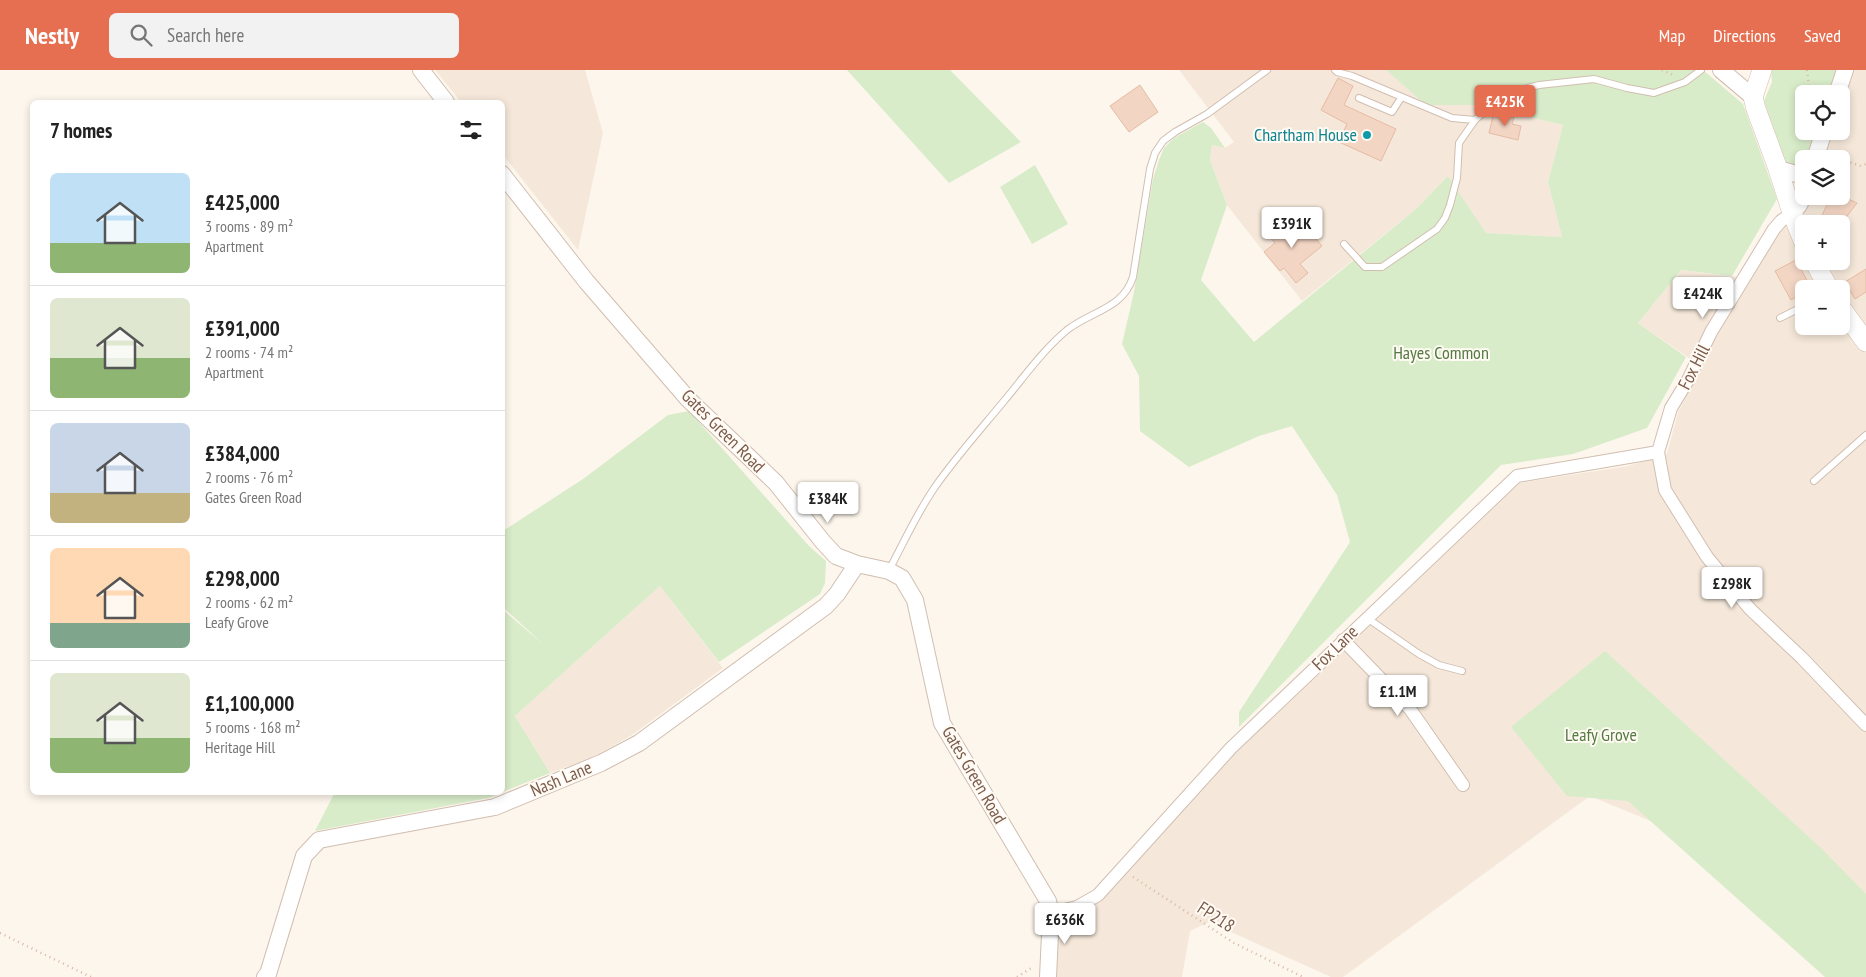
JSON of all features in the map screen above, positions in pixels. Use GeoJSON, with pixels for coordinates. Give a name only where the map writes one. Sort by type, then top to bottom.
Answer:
{"type":"FeatureCollection","features":[{"type":"Feature","properties":{"kind":"main road"},"geometry":{"type":"LineString","coordinates":[[1762,70],[1753,97],[1795,220]]}},
{"type":"Feature","properties":{"kind":"main road"},"geometry":{"type":"LineString","coordinates":[[1850,318],[1864,334]]}},
{"type":"Feature","properties":{"kind":"street"},"geometry":{"type":"LineString","coordinates":[[421,70],[444,100]]}},
{"type":"Feature","properties":{"kind":"street"},"geometry":{"type":"LineString","coordinates":[[1721,70],[1753,97]]}},
{"type":"Feature","properties":{"kind":"street"},"geometry":{"type":"LineString","coordinates":[[1840,85],[1845,70]]}},
{"type":"Feature","properties":{"kind":"street"},"geometry":{"type":"LineString","coordinates":[[1778,169],[1795,174]]}},
{"type":"Feature","properties":{"kind":"street","name":"Gates Green Road"},"geometry":{"type":"LineString","coordinates":[[505,178],[586,281],[688,398],[776,483],[836,556],[857,564],[889,571],[902,578],[914,600],[942,723],[1048,901],[1051,913]]}},
{"type":"Feature","properties":{"kind":"street"},"geometry":{"type":"LineString","coordinates":[[1792,213],[1799,205]]}},
{"type":"Feature","properties":{"kind":"street","name":"Fox Hill"},"geometry":{"type":"LineString","coordinates":[[1658,452],[1671,408],[1688,380],[1711,332],[1774,229],[1792,213]]}},
{"type":"Feature","properties":{"kind":"street"},"geometry":{"type":"LineString","coordinates":[[1658,452],[1665,490],[1707,557],[1750,609],[1802,658],[1866,724]]}},
{"type":"Feature","properties":{"kind":"street","name":"Fox Lane"},"geometry":{"type":"LineString","coordinates":[[1051,913],[1077,907],[1098,895],[1231,748],[1517,476],[1658,452]]}},
{"type":"Feature","properties":{"kind":"street","name":"Nash Lane"},"geometry":{"type":"LineString","coordinates":[[265,977],[268,974],[304,856],[319,840],[495,807],[601,763],[639,743],[826,606],[845,583],[857,564]]}},
{"type":"Feature","properties":{"kind":"street"},"geometry":{"type":"LineString","coordinates":[[1343,640],[1410,709],[1464,785]]}},
{"type":"Feature","properties":{"kind":"street"},"geometry":{"type":"LineString","coordinates":[[1048,977],[1051,913]]}},
{"type":"Feature","properties":{"kind":"lane"},"geometry":{"type":"LineString","coordinates":[[889,571],[935,487],[1021,380],[1051,345],[1068,329],[1104,310],[1127,291],[1133,276],[1150,169],[1155,153],[1163,141],[1207,114],[1267,70]]}},
{"type":"Feature","properties":{"kind":"lane"},"geometry":{"type":"LineString","coordinates":[[1336,70],[1452,118],[1475,120]]}},
{"type":"Feature","properties":{"kind":"lane"},"geometry":{"type":"LineString","coordinates":[[1344,244],[1365,267],[1382,267],[1436,229],[1445,218],[1450,205],[1457,178],[1459,143],[1475,120],[1505,94],[1539,85],[1594,79],[1654,93],[1685,82],[1700,70]]}},
{"type":"Feature","properties":{"kind":"lane"},"geometry":{"type":"LineString","coordinates":[[1359,98],[1392,112],[1401,98]]}},
{"type":"Feature","properties":{"kind":"lane"},"geometry":{"type":"LineString","coordinates":[[1780,318],[1795,310]]}},
{"type":"Feature","properties":{"kind":"lane"},"geometry":{"type":"LineString","coordinates":[[1814,481],[1866,435]]}},
{"type":"Feature","properties":{"kind":"lane"},"geometry":{"type":"LineString","coordinates":[[1367,618],[1419,654],[1440,665],[1462,671]]}},
{"type":"Feature","properties":{"kind":"path"},"geometry":{"type":"LineString","coordinates":[[1807,70],[1809,85]]}},
{"type":"Feature","properties":{"kind":"path"},"geometry":{"type":"LineString","coordinates":[[1850,162],[1861,166],[1866,164]]}},
{"type":"Feature","properties":{"kind":"path","name":"FP218"},"geometry":{"type":"LineString","coordinates":[[1121,869],[1234,943],[1303,977]]}},
{"type":"Feature","properties":{"kind":"path"},"geometry":{"type":"LineString","coordinates":[[0,933],[91,977]]}},
{"type":"Feature","properties":{"kind":"shaded area"},"geometry":{"type":"Polygon","coordinates":[[[435,70],[585,70],[603,133],[578,250],[505,158],[505,100],[459,100],[435,70]]]}},
{"type":"Feature","properties":{"kind":"shaded area"},"geometry":{"type":"Polygon","coordinates":[[[1179,70],[1386,70],[1427,105],[1479,105],[1563,125],[1548,182],[1562,237],[1486,233],[1448,176],[1416,209],[1302,301],[1227,205],[1210,160],[1212,145],[1225,148],[1234,142],[1179,70]]]}},
{"type":"Feature","properties":{"kind":"shaded area"},"geometry":{"type":"Polygon","coordinates":[[[1853,70],[1866,70],[1866,910],[1590,796],[1343,977],[1331,977],[1209,922],[1190,931],[1182,977],[1056,977],[1057,933],[1062,922],[1102,899],[1235,753],[1520,483],[1628,466],[1667,454],[1678,412],[1702,367],[1638,323],[1681,270],[1752,279],[1795,195],[1795,205],[1850,205],[1850,150],[1822,150],[1830,140],[1850,140],[1850,85],[1848,85],[1853,70]]]}},
{"type":"Feature","properties":{"kind":"shaded area"},"geometry":{"type":"Polygon","coordinates":[[[660,586],[723,668],[632,735],[589,759],[550,773],[515,716],[660,586]]]}},
{"type":"Feature","properties":{"kind":"green space"},"geometry":{"type":"Polygon","coordinates":[[[847,70],[950,70],[1021,142],[949,183],[847,70]]]}},
{"type":"Feature","properties":{"kind":"green space","name":"Hayes Common"},"geometry":{"type":"Polygon","coordinates":[[[1386,70],[1703,70],[1743,104],[1777,199],[1732,276],[1681,270],[1638,323],[1686,357],[1647,428],[1573,454],[1501,465],[1239,727],[1239,712],[1350,542],[1337,495],[1292,426],[1259,436],[1189,467],[1140,431],[1139,376],[1122,344],[1134,292],[1153,179],[1164,148],[1174,138],[1203,122],[1211,128],[1225,148],[1212,145],[1210,160],[1227,205],[1201,280],[1254,342],[1416,209],[1448,176],[1486,233],[1562,237],[1548,182],[1563,125],[1479,105],[1426,105],[1386,70]]]}},
{"type":"Feature","properties":{"kind":"green space"},"geometry":{"type":"Polygon","coordinates":[[[1771,70],[1836,70],[1831,85],[1795,85],[1795,140],[1812,140],[1808,150],[1795,150],[1795,166],[1784,164],[1764,101],[1772,82],[1771,70]]]}},
{"type":"Feature","properties":{"kind":"green space"},"geometry":{"type":"Polygon","coordinates":[[[1035,165],[1068,224],[1032,244],[1000,187],[1035,165]]]}},
{"type":"Feature","properties":{"kind":"green space"},"geometry":{"type":"Polygon","coordinates":[[[689,411],[809,546],[826,561],[825,583],[820,594],[719,662],[660,586],[515,716],[550,773],[505,791],[505,612],[544,645],[505,609],[505,530],[583,479],[668,415],[689,411]]]}},
{"type":"Feature","properties":{"kind":"green space","name":"Leafy Grove"},"geometry":{"type":"Polygon","coordinates":[[[1605,651],[1822,849],[1866,894],[1866,977],[1825,977],[1628,801],[1567,796],[1511,727],[1605,651]]]}},
{"type":"Feature","properties":{"kind":"green space"},"geometry":{"type":"Polygon","coordinates":[[[333,795],[496,795],[488,798],[315,831],[333,795]]]}},
{"type":"Feature","properties":{"kind":"building","name":"Chartham House"},"geometry":{"type":"Polygon","coordinates":[[[1338,78],[1353,86],[1344,105],[1396,129],[1381,161],[1339,142],[1347,124],[1321,110],[1338,78]]]}},
{"type":"Feature","properties":{"kind":"building"},"geometry":{"type":"Polygon","coordinates":[[[1140,85],[1158,112],[1129,132],[1110,106],[1140,85]]]}},
{"type":"Feature","properties":{"kind":"building"},"geometry":{"type":"Polygon","coordinates":[[[1494,112],[1514,117],[1512,124],[1521,126],[1518,140],[1489,133],[1494,112]]]}},
{"type":"Feature","properties":{"kind":"building"},"geometry":{"type":"Polygon","coordinates":[[[1850,200],[1857,203],[1848,215],[1822,215],[1827,205],[1850,205],[1850,200]]]}},
{"type":"Feature","properties":{"kind":"building"},"geometry":{"type":"Polygon","coordinates":[[[1286,221],[1293,231],[1303,223],[1322,246],[1300,264],[1308,273],[1296,283],[1284,268],[1280,271],[1264,252],[1275,243],[1268,235],[1286,221]]]}},
{"type":"Feature","properties":{"kind":"building"},"geometry":{"type":"Polygon","coordinates":[[[1795,261],[1795,270],[1801,270],[1807,280],[1795,280],[1795,298],[1791,300],[1775,271],[1795,261]]]}},
{"type":"Feature","properties":{"kind":"building"},"geometry":{"type":"Polygon","coordinates":[[[1866,269],[1866,292],[1855,299],[1850,290],[1850,280],[1848,280],[1866,269]]]}},
{"type":"Feature","properties":{"kind":"place","name":"Chartham House"},"geometry":{"type":"Point","coordinates":[1367,135]}}]}
